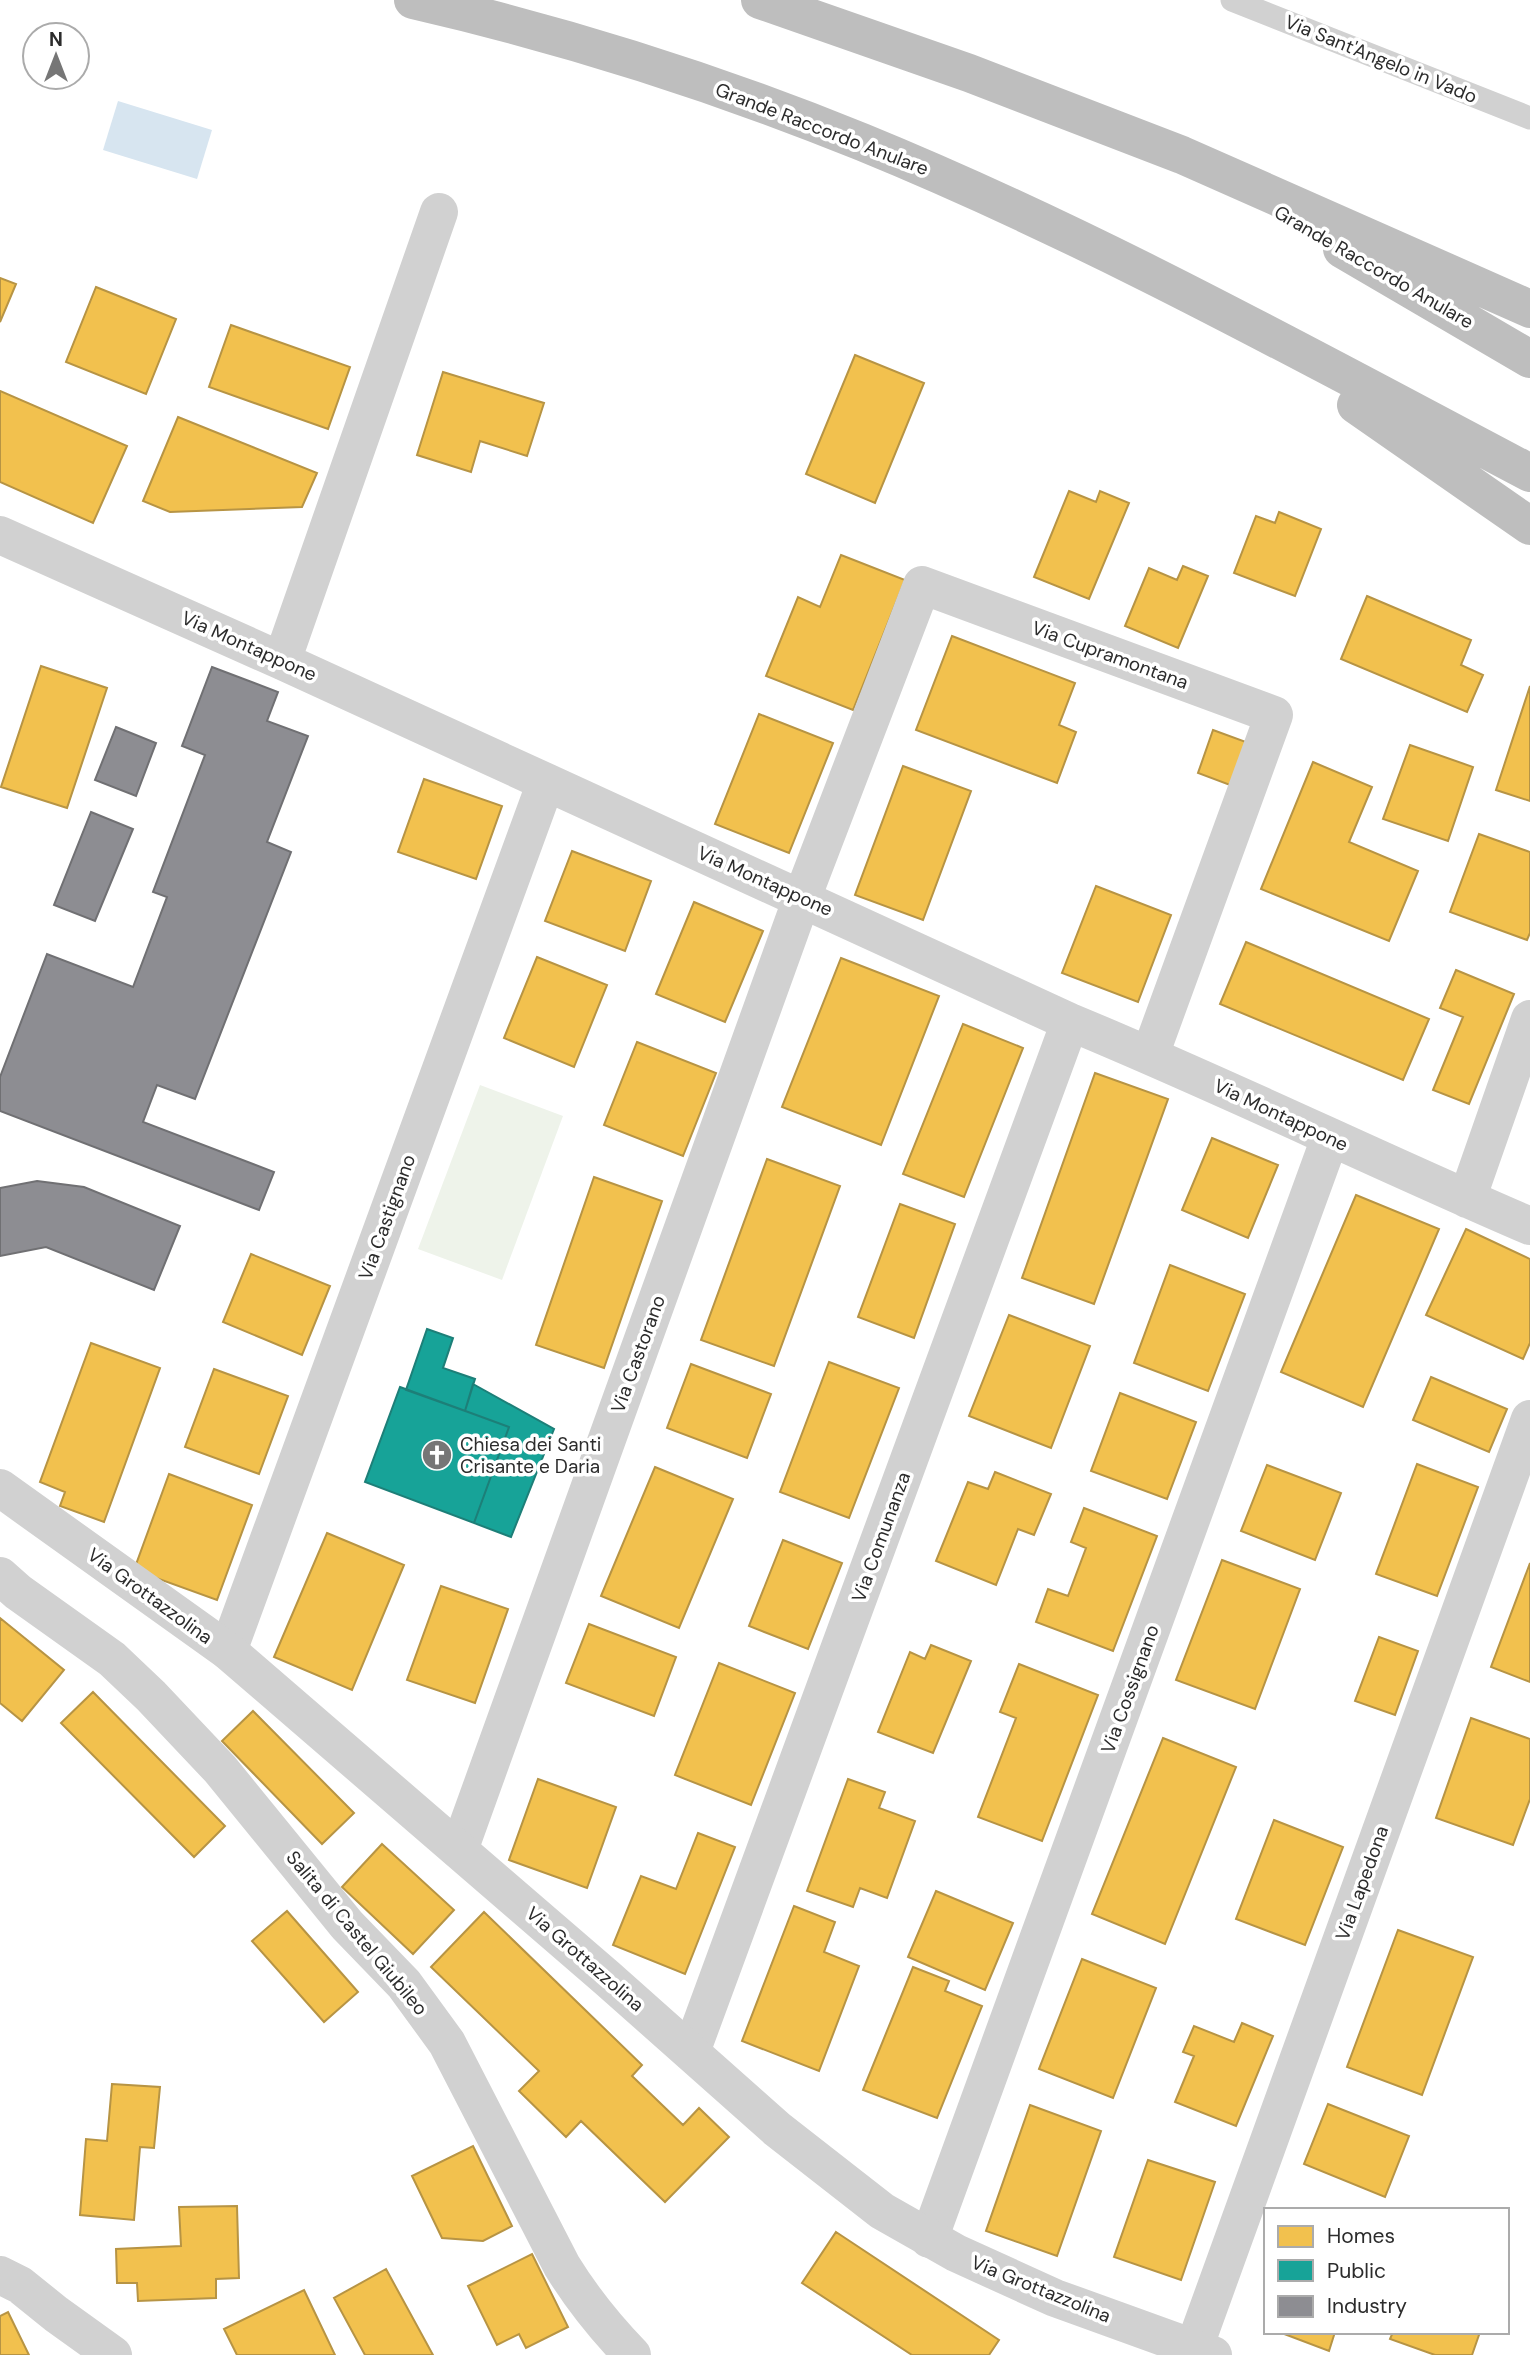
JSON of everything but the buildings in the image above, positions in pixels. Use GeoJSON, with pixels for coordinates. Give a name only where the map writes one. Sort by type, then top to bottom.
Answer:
{"type":"FeatureCollection","features":[{"type":"Feature","properties":{"kind":"highway","name":"Grande Raccordo Anulare"},"geometry":{"type":"LineString","coordinates":[[413,0],[643,64],[777,109],[925,169],[1089,244],[1213,306],[1530,473]]}},
{"type":"Feature","properties":{"kind":"highway","name":"Grande Raccordo Anulare"},"geometry":{"type":"LineString","coordinates":[[760,0],[969,73],[1182,155],[1530,309]]}},
{"type":"Feature","properties":{"kind":"highway","name":"Grande Raccordo Anulare"},"geometry":{"type":"LineString","coordinates":[[1182,155],[1530,359]]}},
{"type":"Feature","properties":{"kind":"highway","name":"Grande Raccordo Anulare"},"geometry":{"type":"LineString","coordinates":[[1213,306],[1530,526]]}},
{"type":"Feature","properties":{"kind":"street"},"geometry":{"type":"LineString","coordinates":[[282,661],[439,212]]}},
{"type":"Feature","properties":{"kind":"street","name":"Via Montappone"},"geometry":{"type":"LineString","coordinates":[[0,535],[282,661],[1070,1022],[1150,1055],[1530,1226]]}},
{"type":"Feature","properties":{"kind":"street","name":"Via Cupramontana"},"geometry":{"type":"LineString","coordinates":[[802,898],[922,585],[1274,715],[1150,1055]]}},
{"type":"Feature","properties":{"kind":"street","name":"Via Castignano"},"geometry":{"type":"LineString","coordinates":[[228,1651],[546,782]]}},
{"type":"Feature","properties":{"kind":"street","name":"Via Castorano"},"geometry":{"type":"LineString","coordinates":[[459,1850],[802,898]]}},
{"type":"Feature","properties":{"kind":"street"},"geometry":{"type":"LineString","coordinates":[[1467,1199],[1530,1019]]}},
{"type":"Feature","properties":{"kind":"street","name":"Via Comunanza"},"geometry":{"type":"LineString","coordinates":[[691,2052],[1070,1022]]}},
{"type":"Feature","properties":{"kind":"street","name":"Via Cossignano"},"geometry":{"type":"LineString","coordinates":[[929,2239],[1330,1138]]}},
{"type":"Feature","properties":{"kind":"street","name":"Via Lapedona"},"geometry":{"type":"LineString","coordinates":[[1204,2352],[1530,1419]]}},
{"type":"Feature","properties":{"kind":"street","name":"Via Grottazzolina"},"geometry":{"type":"LineString","coordinates":[[0,1488],[228,1651],[777,2129],[882,2211],[984,2267],[1055,2298],[1204,2352]]}},
{"type":"Feature","properties":{"kind":"street","name":"Salita di Castel Giubileo"},"geometry":{"type":"LineString","coordinates":[[0,1576],[111,1659],[159,1704],[220,1769],[347,1925],[404,1984],[446,2043],[573,2285],[600,2322],[632,2355]]}},
{"type":"Feature","properties":{"kind":"street"},"geometry":{"type":"LineString","coordinates":[[0,2275],[20,2285],[113,2355]]}},
{"type":"Feature","properties":{"kind":"lane","name":"Via Sant'Angelo in Vado"},"geometry":{"type":"LineString","coordinates":[[1232,0],[1530,118]]}},
{"type":"Feature","properties":{"kind":"shaded area"},"geometry":{"type":"Polygon","coordinates":[[[118,101],[212,130],[197,179],[103,150],[118,101]]]}},
{"type":"Feature","properties":{"kind":"shaded area"},"geometry":{"type":"Polygon","coordinates":[[[480,1085],[563,1116],[502,1280],[418,1249],[480,1085]]]}},
{"type":"Feature","properties":{"kind":"place","name":"Chiesa dei Santi Crisante e Daria"},"geometry":{"type":"Point","coordinates":[437,1455]}}]}
